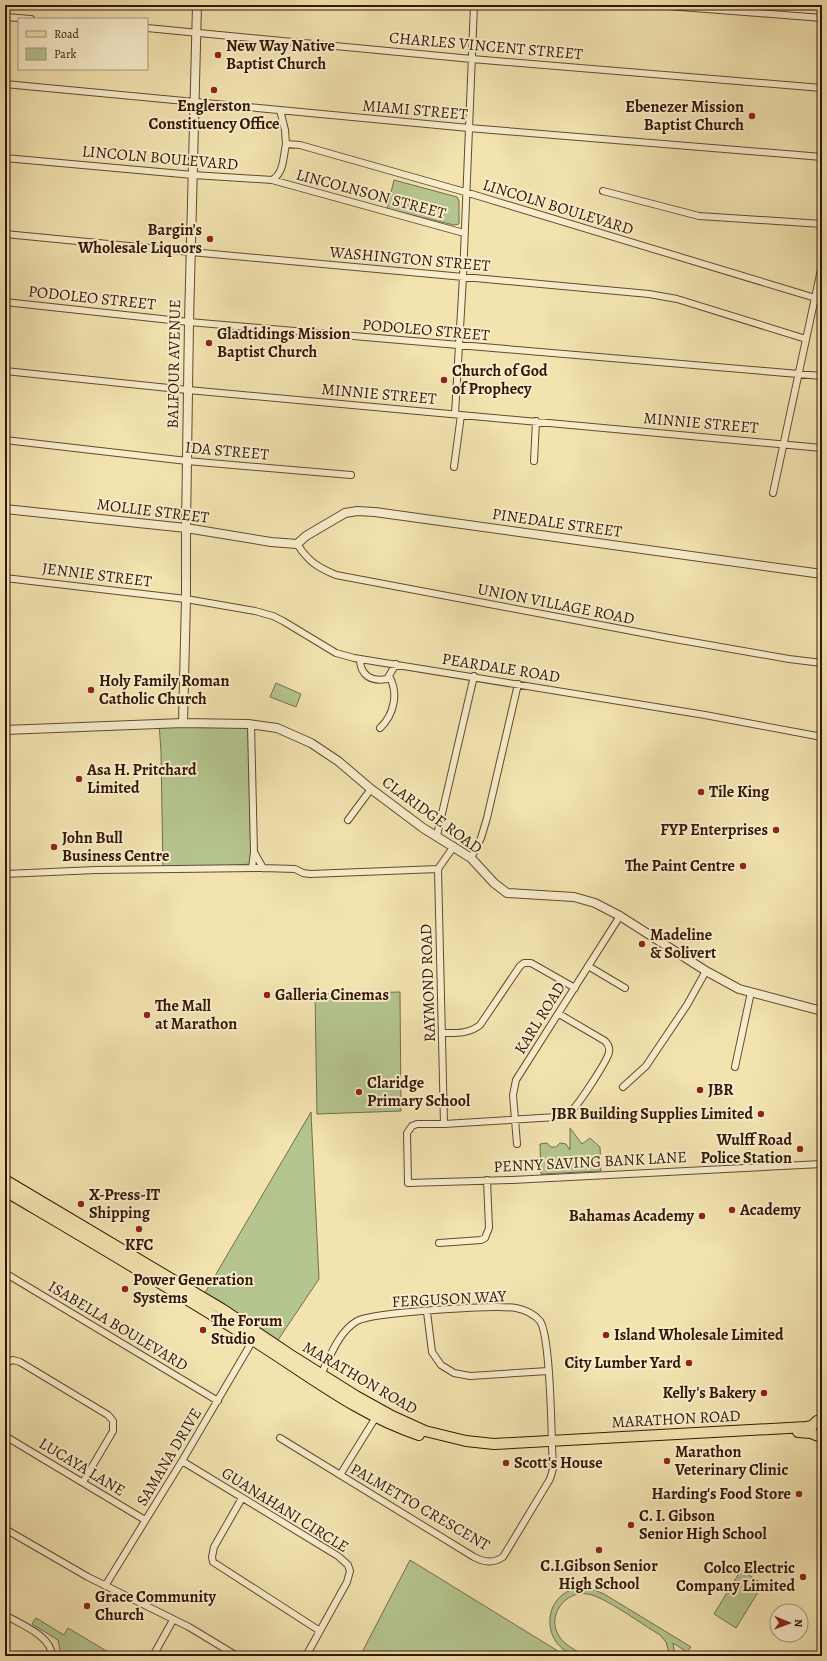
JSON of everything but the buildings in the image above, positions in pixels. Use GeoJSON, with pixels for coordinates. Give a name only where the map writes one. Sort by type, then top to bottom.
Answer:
{"type":"FeatureCollection","features":[{"type":"Feature","properties":{"kind":"main road","name":"MARATHON ROAD"},"geometry":{"type":"LineString","coordinates":[[5,1180],[222,1309],[319,1379],[376,1417],[418,1435],[469,1448],[496,1449],[806,1427],[812,1426],[820,1418]]}},
{"type":"Feature","properties":{"kind":"main road","name":"MARATHON ROAD"},"geometry":{"type":"LineString","coordinates":[[5,1190],[319,1379],[410,1425],[435,1434],[482,1443],[552,1444],[799,1432],[811,1433],[820,1438]]}},
{"type":"Feature","properties":{"kind":"main road"},"geometry":{"type":"LineString","coordinates":[[820,1418],[816,1430],[820,1438]]}},
{"type":"Feature","properties":{"kind":"street","name":"BALFOUR AVENUE"},"geometry":{"type":"LineString","coordinates":[[183,723],[190,252],[196,102],[197,5]]}},
{"type":"Feature","properties":{"kind":"street"},"geometry":{"type":"LineString","coordinates":[[454,467],[458,414],[459,346],[474,5]]}},
{"type":"Feature","properties":{"kind":"street"},"geometry":{"type":"LineString","coordinates":[[655,5],[822,18]]}},
{"type":"Feature","properties":{"kind":"street"},"geometry":{"type":"LineString","coordinates":[[5,17],[18,18]]}},
{"type":"Feature","properties":{"kind":"street","name":"CHARLES VINCENT STREET"},"geometry":{"type":"LineString","coordinates":[[148,28],[472,59],[822,88]]}},
{"type":"Feature","properties":{"kind":"street","name":"MIAMI STREET"},"geometry":{"type":"LineString","coordinates":[[5,84],[469,128],[822,157]]}},
{"type":"Feature","properties":{"kind":"street"},"geometry":{"type":"LineString","coordinates":[[272,180],[281,172],[286,144],[285,130],[280,110]]}},
{"type":"Feature","properties":{"kind":"street","name":"LINCOLN BOULEVARD"},"geometry":{"type":"LineString","coordinates":[[286,144],[300,145],[316,149],[466,192],[822,300]]}},
{"type":"Feature","properties":{"kind":"street","name":"LINCOLN BOULEVARD"},"geometry":{"type":"LineString","coordinates":[[5,158],[193,175],[272,180]]}},
{"type":"Feature","properties":{"kind":"street","name":"LINCOLNSON STREET"},"geometry":{"type":"LineString","coordinates":[[272,180],[464,233]]}},
{"type":"Feature","properties":{"kind":"street"},"geometry":{"type":"LineString","coordinates":[[603,191],[699,216],[822,224]]}},
{"type":"Feature","properties":{"kind":"street","name":"WASHINGTON STREET"},"geometry":{"type":"LineString","coordinates":[[5,234],[649,294],[677,299],[806,340]]}},
{"type":"Feature","properties":{"kind":"street"},"geometry":{"type":"LineString","coordinates":[[773,493],[785,444],[822,265]]}},
{"type":"Feature","properties":{"kind":"street","name":"PODOLEO STREET"},"geometry":{"type":"LineString","coordinates":[[5,302],[189,322],[822,376]]}},
{"type":"Feature","properties":{"kind":"street","name":"MINNIE STREET"},"geometry":{"type":"LineString","coordinates":[[5,371],[188,390],[822,448]]}},
{"type":"Feature","properties":{"kind":"street"},"geometry":{"type":"LineString","coordinates":[[534,461],[536,421]]}},
{"type":"Feature","properties":{"kind":"street","name":"IDA STREET"},"geometry":{"type":"LineString","coordinates":[[5,440],[187,461],[351,475]]}},
{"type":"Feature","properties":{"kind":"street","name":"MOLLIE STREET"},"geometry":{"type":"LineString","coordinates":[[5,509],[186,528],[271,542],[297,544]]}},
{"type":"Feature","properties":{"kind":"street","name":"PINEDALE STREET"},"geometry":{"type":"LineString","coordinates":[[297,544],[306,536],[345,513],[357,511],[375,512],[822,574]]}},
{"type":"Feature","properties":{"kind":"street","name":"UNION VILLAGE ROAD"},"geometry":{"type":"LineString","coordinates":[[297,544],[317,567],[336,575],[661,637],[789,659],[822,663]]}},
{"type":"Feature","properties":{"kind":"street","name":"JENNIE STREET"},"geometry":{"type":"LineString","coordinates":[[5,578],[186,599]]}},
{"type":"Feature","properties":{"kind":"street","name":"PEARDALE ROAD"},"geometry":{"type":"LineString","coordinates":[[186,599],[255,611],[273,616],[336,653],[360,659],[474,676],[705,715],[822,737]]}},
{"type":"Feature","properties":{"kind":"street"},"geometry":{"type":"LineString","coordinates":[[360,659],[360,667],[365,675],[384,679],[389,676],[396,664]]}},
{"type":"Feature","properties":{"kind":"street"},"geometry":{"type":"LineString","coordinates":[[380,728],[385,723],[394,704],[394,689],[389,676]]}},
{"type":"Feature","properties":{"kind":"street"},"geometry":{"type":"LineString","coordinates":[[437,835],[474,676]]}},
{"type":"Feature","properties":{"kind":"street"},"geometry":{"type":"LineString","coordinates":[[471,858],[481,838],[487,818],[518,684]]}},
{"type":"Feature","properties":{"kind":"street","name":"CLARIDGE ROAD"},"geometry":{"type":"LineString","coordinates":[[5,730],[183,723],[251,724],[277,728],[311,742],[338,761],[371,789],[423,828],[437,835],[471,858],[494,883],[507,893],[586,899],[620,916],[706,971],[739,989],[822,1011]]}},
{"type":"Feature","properties":{"kind":"street"},"geometry":{"type":"LineString","coordinates":[[251,724],[254,852],[252,868]]}},
{"type":"Feature","properties":{"kind":"street"},"geometry":{"type":"LineString","coordinates":[[348,820],[371,789]]}},
{"type":"Feature","properties":{"kind":"street"},"geometry":{"type":"LineString","coordinates":[[5,874],[96,870],[263,868],[295,869],[303,873],[310,874],[438,868],[454,846]]}},
{"type":"Feature","properties":{"kind":"street"},"geometry":{"type":"LineString","coordinates":[[254,852],[263,868]]}},
{"type":"Feature","properties":{"kind":"street","name":"RAYMOND ROAD"},"geometry":{"type":"LineString","coordinates":[[438,868],[444,1124]]}},
{"type":"Feature","properties":{"kind":"street","name":"KARL ROAD"},"geometry":{"type":"LineString","coordinates":[[517,1144],[513,1095],[516,1080],[620,916]]}},
{"type":"Feature","properties":{"kind":"street"},"geometry":{"type":"LineString","coordinates":[[443,1033],[471,1031],[480,1025],[520,966],[524,963],[535,965],[575,988]]}},
{"type":"Feature","properties":{"kind":"street"},"geometry":{"type":"LineString","coordinates":[[588,966],[625,988]]}},
{"type":"Feature","properties":{"kind":"street"},"geometry":{"type":"LineString","coordinates":[[623,1087],[646,1066],[687,1005],[706,971]]}},
{"type":"Feature","properties":{"kind":"street"},"geometry":{"type":"LineString","coordinates":[[735,1067],[751,992]]}},
{"type":"Feature","properties":{"kind":"street"},"geometry":{"type":"LineString","coordinates":[[444,1124],[557,1117],[568,1114],[580,1101],[609,1053],[608,1045],[605,1041],[559,1014]]}},
{"type":"Feature","properties":{"kind":"street","name":"PENNY SAVING BANK LANE"},"geometry":{"type":"LineString","coordinates":[[444,1124],[417,1124],[412,1126],[407,1133],[408,1182],[487,1180],[822,1164]]}},
{"type":"Feature","properties":{"kind":"street"},"geometry":{"type":"LineString","coordinates":[[439,1243],[481,1240],[486,1238],[489,1228],[487,1180]]}},
{"type":"Feature","properties":{"kind":"street","name":"ISABELLA BOULEVARD"},"geometry":{"type":"LineString","coordinates":[[5,1273],[218,1401]]}},
{"type":"Feature","properties":{"kind":"street","name":"FERGUSON WAY"},"geometry":{"type":"LineString","coordinates":[[319,1379],[344,1334],[359,1320],[374,1316],[518,1308],[530,1313],[540,1322],[544,1330],[552,1444]]}},
{"type":"Feature","properties":{"kind":"street"},"geometry":{"type":"LineString","coordinates":[[427,1312],[432,1352],[441,1366],[454,1373],[470,1376],[548,1371]]}},
{"type":"Feature","properties":{"kind":"street","name":"SAMANA DRIVE"},"geometry":{"type":"LineString","coordinates":[[105,1586],[182,1462],[253,1340]]}},
{"type":"Feature","properties":{"kind":"street"},"geometry":{"type":"LineString","coordinates":[[5,1362],[13,1360],[20,1362],[108,1415],[113,1421],[113,1431],[83,1482]]}},
{"type":"Feature","properties":{"kind":"street"},"geometry":{"type":"LineString","coordinates":[[340,1475],[376,1417]]}},
{"type":"Feature","properties":{"kind":"street","name":"LUCAYA LANE"},"geometry":{"type":"LineString","coordinates":[[5,1436],[145,1520]]}},
{"type":"Feature","properties":{"kind":"street","name":"PALMETTO CRESCENT"},"geometry":{"type":"LineString","coordinates":[[280,1438],[474,1557],[482,1561],[494,1562],[503,1557],[506,1553],[550,1479],[553,1468],[552,1444]]}},
{"type":"Feature","properties":{"kind":"street","name":"GUANAHANI CIRCLE"},"geometry":{"type":"LineString","coordinates":[[182,1462],[338,1556],[348,1565],[350,1576],[306,1656]]}},
{"type":"Feature","properties":{"kind":"street"},"geometry":{"type":"LineString","coordinates":[[242,1498],[214,1547],[212,1557],[213,1562],[320,1631]]}},
{"type":"Feature","properties":{"kind":"street"},"geometry":{"type":"LineString","coordinates":[[5,1529],[105,1586],[189,1627],[237,1656]]}},
{"type":"Feature","properties":{"kind":"street"},"geometry":{"type":"LineString","coordinates":[[5,1615],[47,1641],[52,1649],[52,1656]]}},
{"type":"Feature","properties":{"kind":"street"},"geometry":{"type":"LineString","coordinates":[[153,1656],[173,1620]]}},
{"type":"Feature","properties":{"kind":"green space"},"geometry":{"type":"Polygon","coordinates":[[[394,180],[457,197],[459,201],[459,224],[454,225],[387,209],[394,180]]]}},
{"type":"Feature","properties":{"kind":"green space"},"geometry":{"type":"Polygon","coordinates":[[[276,683],[301,694],[296,707],[270,697],[276,683]]]}},
{"type":"Feature","properties":{"kind":"green space"},"geometry":{"type":"Polygon","coordinates":[[[159,723],[248,726],[251,864],[163,870],[161,752],[159,723]]]}},
{"type":"Feature","properties":{"kind":"green space"},"geometry":{"type":"Polygon","coordinates":[[[400,992],[401,1111],[317,1114],[315,994],[400,992]]]}},
{"type":"Feature","properties":{"kind":"green space"},"geometry":{"type":"Polygon","coordinates":[[[311,1112],[319,1279],[276,1343],[202,1298],[311,1112]]]}},
{"type":"Feature","properties":{"kind":"green space"},"geometry":{"type":"Polygon","coordinates":[[[570,1128],[582,1144],[590,1138],[600,1147],[601,1171],[541,1174],[540,1144],[547,1143],[551,1147],[556,1147],[560,1143],[566,1144],[570,1150],[570,1128]]]}},
{"type":"Feature","properties":{"kind":"green space"},"geometry":{"type":"Polygon","coordinates":[[[410,1560],[566,1656],[360,1656],[410,1560]]]}},
{"type":"Feature","properties":{"kind":"green space"},"geometry":{"type":"Polygon","coordinates":[[[741,1570],[763,1584],[736,1628],[714,1614],[741,1570]]]}},
{"type":"Feature","properties":{"kind":"green space"},"geometry":{"type":"Polygon","coordinates":[[[583,1587],[590,1588],[604,1594],[691,1647],[687,1652],[673,1643],[675,1656],[670,1656],[666,1642],[660,1635],[604,1600],[588,1594],[580,1594],[565,1600],[556,1613],[556,1628],[561,1639],[567,1645],[585,1656],[570,1653],[560,1646],[553,1635],[550,1623],[551,1611],[557,1600],[568,1591],[583,1587]]]}},
{"type":"Feature","properties":{"kind":"green space"},"geometry":{"type":"Polygon","coordinates":[[[36,1618],[64,1635],[68,1628],[115,1656],[61,1656],[58,1640],[32,1624],[36,1618]]]}},
{"type":"Feature","properties":{"kind":"place","name":"New Way Native Baptist Church"},"geometry":{"type":"Point","coordinates":[218,55]}},
{"type":"Feature","properties":{"kind":"place","name":"Englerston Constituency Office"},"geometry":{"type":"Point","coordinates":[214,90]}},
{"type":"Feature","properties":{"kind":"place","name":"Ebenezer Mission Baptist Church"},"geometry":{"type":"Point","coordinates":[752,116]}},
{"type":"Feature","properties":{"kind":"place","name":"Bargin's Wholesale Liquors"},"geometry":{"type":"Point","coordinates":[210,239]}},
{"type":"Feature","properties":{"kind":"place","name":"Gladtidings Mission Baptist Church"},"geometry":{"type":"Point","coordinates":[209,343]}},
{"type":"Feature","properties":{"kind":"place","name":"Church of God of Prophecy"},"geometry":{"type":"Point","coordinates":[444,380]}},
{"type":"Feature","properties":{"kind":"place","name":"Holy Family Roman Catholic Church"},"geometry":{"type":"Point","coordinates":[91,690]}},
{"type":"Feature","properties":{"kind":"place","name":"Asa H. Pritchard Limited"},"geometry":{"type":"Point","coordinates":[79,779]}},
{"type":"Feature","properties":{"kind":"place","name":"Tile King"},"geometry":{"type":"Point","coordinates":[701,792]}},
{"type":"Feature","properties":{"kind":"place","name":"FYP Enterprises"},"geometry":{"type":"Point","coordinates":[776,830]}},
{"type":"Feature","properties":{"kind":"place","name":"John Bull Business Centre"},"geometry":{"type":"Point","coordinates":[54,847]}},
{"type":"Feature","properties":{"kind":"place","name":"The Paint Centre"},"geometry":{"type":"Point","coordinates":[743,866]}},
{"type":"Feature","properties":{"kind":"place","name":"Madeline & Solivert"},"geometry":{"type":"Point","coordinates":[642,944]}},
{"type":"Feature","properties":{"kind":"place","name":"Galleria Cinemas"},"geometry":{"type":"Point","coordinates":[267,995]}},
{"type":"Feature","properties":{"kind":"place","name":"The Mall at Marathon"},"geometry":{"type":"Point","coordinates":[147,1015]}},
{"type":"Feature","properties":{"kind":"place","name":"JBR"},"geometry":{"type":"Point","coordinates":[700,1090]}},
{"type":"Feature","properties":{"kind":"place","name":"Claridge Primary School"},"geometry":{"type":"Point","coordinates":[359,1092]}},
{"type":"Feature","properties":{"kind":"place","name":"JBR Building Supplies Limited"},"geometry":{"type":"Point","coordinates":[761,1114]}},
{"type":"Feature","properties":{"kind":"place","name":"Wulff Road Police Station"},"geometry":{"type":"Point","coordinates":[800,1149]}},
{"type":"Feature","properties":{"kind":"place","name":"X-Press-IT Shipping"},"geometry":{"type":"Point","coordinates":[81,1204]}},
{"type":"Feature","properties":{"kind":"place","name":"Academy"},"geometry":{"type":"Point","coordinates":[732,1210]}},
{"type":"Feature","properties":{"kind":"place","name":"Bahamas Academy"},"geometry":{"type":"Point","coordinates":[702,1216]}},
{"type":"Feature","properties":{"kind":"place","name":"KFC"},"geometry":{"type":"Point","coordinates":[139,1229]}},
{"type":"Feature","properties":{"kind":"place","name":"Power Generation Systems"},"geometry":{"type":"Point","coordinates":[125,1289]}},
{"type":"Feature","properties":{"kind":"place","name":"The Forum Studio"},"geometry":{"type":"Point","coordinates":[203,1330]}},
{"type":"Feature","properties":{"kind":"place","name":"Island Wholesale Limited"},"geometry":{"type":"Point","coordinates":[606,1335]}},
{"type":"Feature","properties":{"kind":"place","name":"City Lumber Yard"},"geometry":{"type":"Point","coordinates":[689,1363]}},
{"type":"Feature","properties":{"kind":"place","name":"Kelly's Bakery"},"geometry":{"type":"Point","coordinates":[764,1393]}},
{"type":"Feature","properties":{"kind":"place","name":"Marathon Veterinary Clinic"},"geometry":{"type":"Point","coordinates":[667,1461]}},
{"type":"Feature","properties":{"kind":"place","name":"Scott's House"},"geometry":{"type":"Point","coordinates":[506,1463]}},
{"type":"Feature","properties":{"kind":"place","name":"Harding's Food Store"},"geometry":{"type":"Point","coordinates":[799,1494]}},
{"type":"Feature","properties":{"kind":"place","name":"C. I. Gibson Senior High School"},"geometry":{"type":"Point","coordinates":[631,1525]}},
{"type":"Feature","properties":{"kind":"place","name":"C.I.Gibson Senior High School"},"geometry":{"type":"Point","coordinates":[599,1550]}},
{"type":"Feature","properties":{"kind":"place","name":"Colco Electric Company Limited"},"geometry":{"type":"Point","coordinates":[803,1577]}},
{"type":"Feature","properties":{"kind":"place","name":"Grace Community Church"},"geometry":{"type":"Point","coordinates":[87,1606]}}]}
